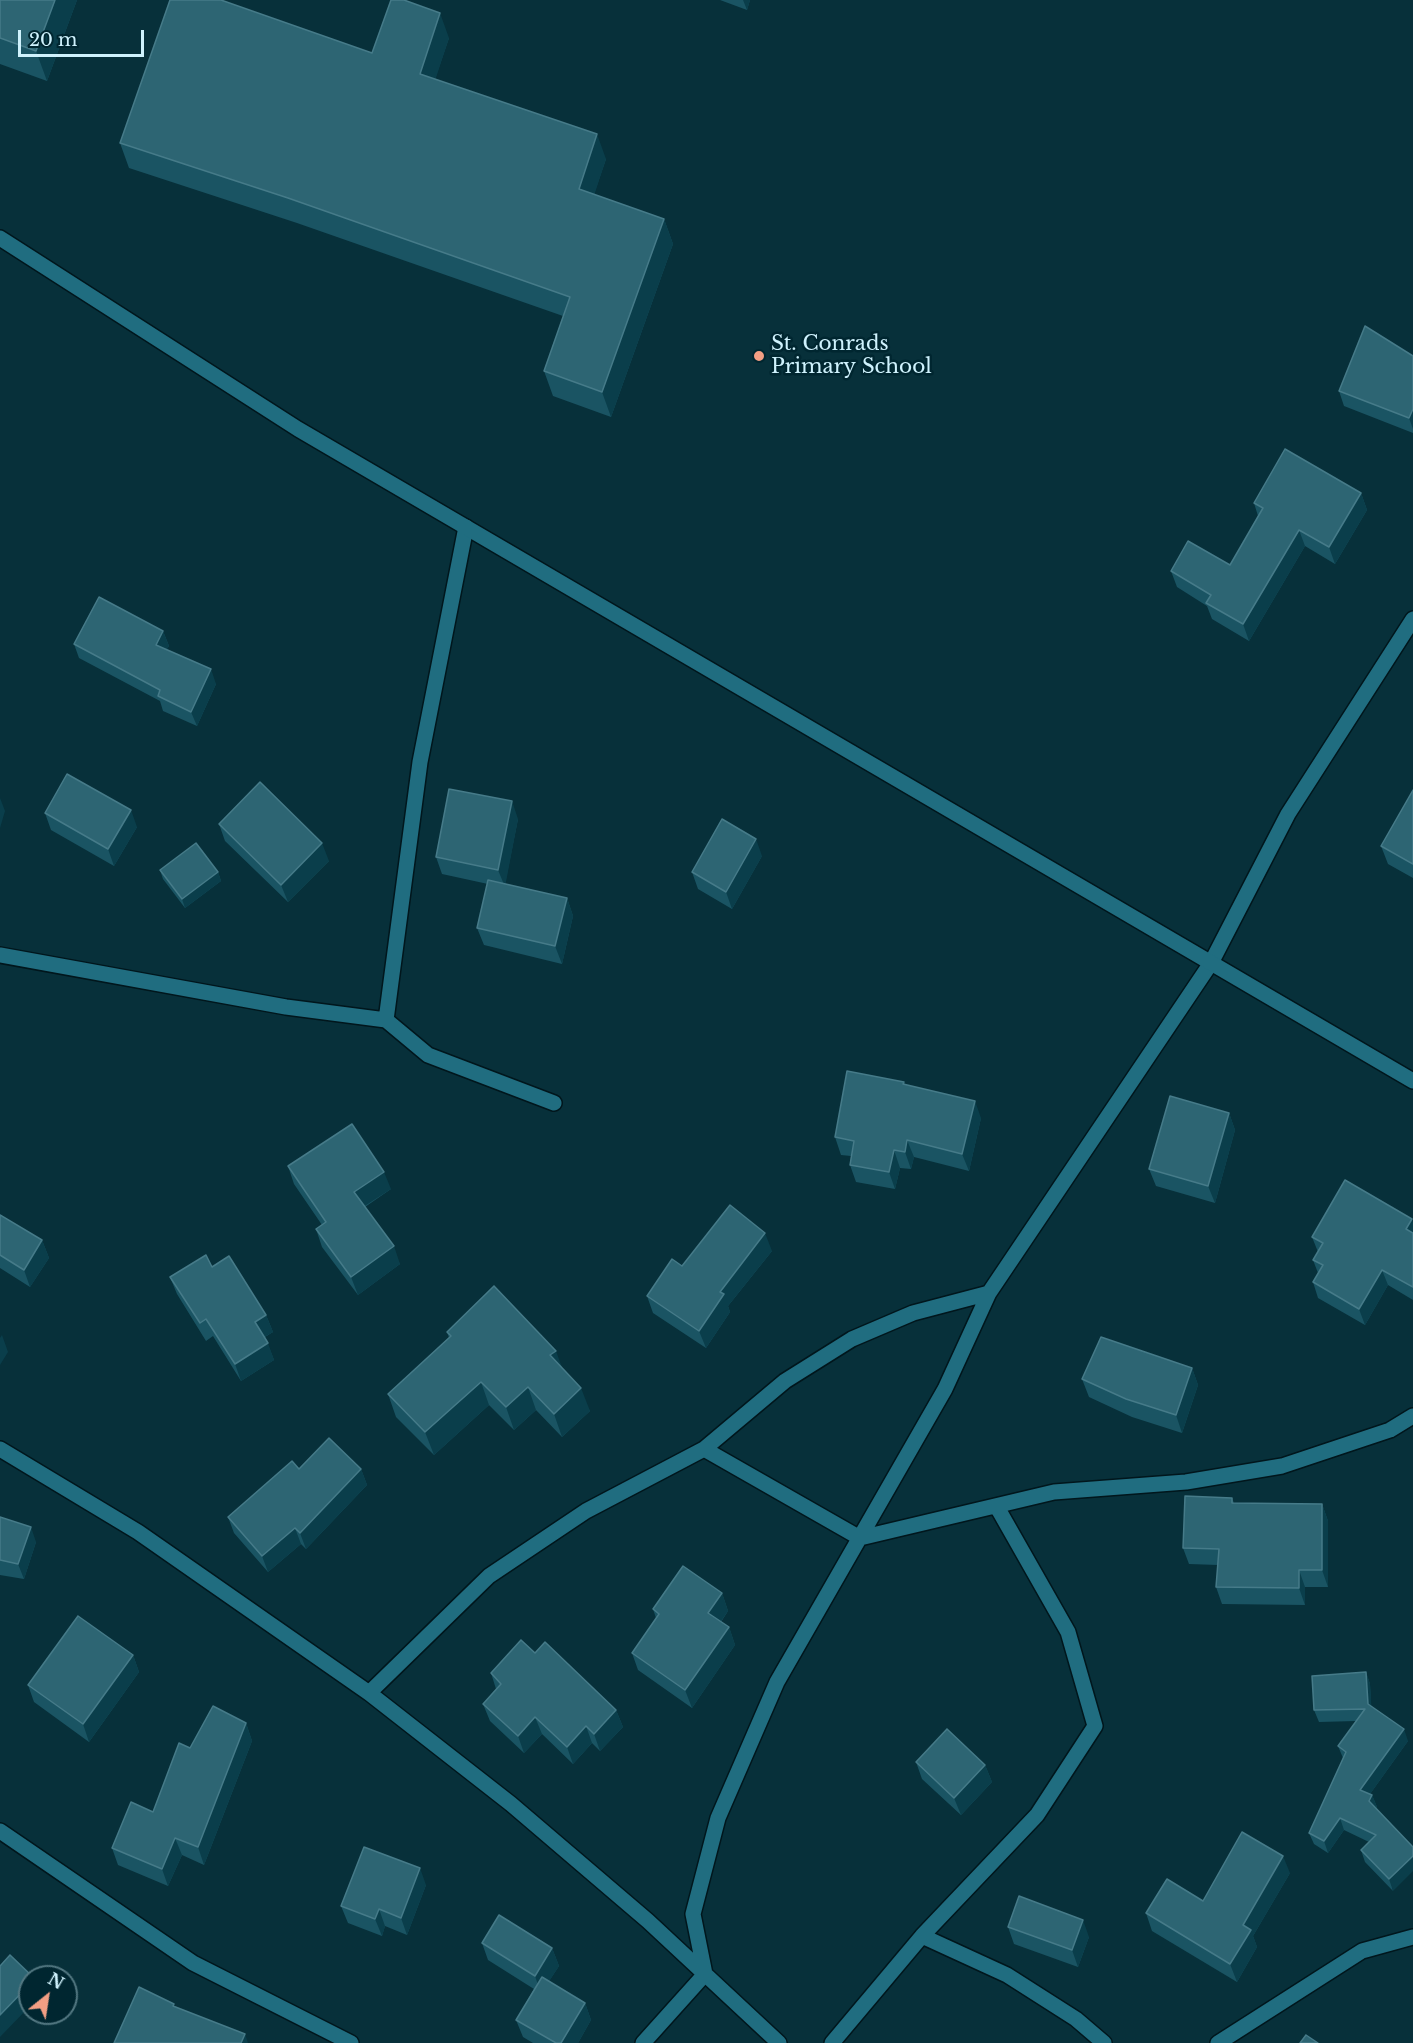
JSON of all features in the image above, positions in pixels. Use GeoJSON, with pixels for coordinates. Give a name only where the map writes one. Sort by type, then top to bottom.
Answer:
{"type":"FeatureCollection","features":[{"type":"Feature","properties":{"kind":"street"},"geometry":{"type":"LineString","coordinates":[[0,238],[298,429],[1412,1079]]}},
{"type":"Feature","properties":{"kind":"street"},"geometry":{"type":"LineString","coordinates":[[387,1020],[420,762],[466,527]]}},
{"type":"Feature","properties":{"kind":"street"},"geometry":{"type":"LineString","coordinates":[[705,1974],[693,1914],[718,1818],[777,1682],[945,1389],[989,1293],[1211,963],[1288,814],[1413,619]]}},
{"type":"Feature","properties":{"kind":"street"},"geometry":{"type":"LineString","coordinates":[[0,955],[286,1008],[387,1020],[428,1055],[554,1103]]}},
{"type":"Feature","properties":{"kind":"street"},"geometry":{"type":"LineString","coordinates":[[369,1693],[489,1575],[586,1511],[704,1449],[785,1381],[852,1339],[913,1313],[989,1293]]}},
{"type":"Feature","properties":{"kind":"street"},"geometry":{"type":"LineString","coordinates":[[704,1449],[860,1538],[1054,1492],[1186,1482],[1282,1466],[1390,1430],[1413,1416]]}},
{"type":"Feature","properties":{"kind":"street"},"geometry":{"type":"LineString","coordinates":[[0,1449],[138,1532],[369,1693],[511,1804],[648,1921],[779,2043]]}},
{"type":"Feature","properties":{"kind":"street"},"geometry":{"type":"LineString","coordinates":[[831,2043],[922,1936],[1037,1815],[1095,1726],[1068,1632],[997,1507]]}},
{"type":"Feature","properties":{"kind":"street"},"geometry":{"type":"LineString","coordinates":[[0,1831],[193,1963],[351,2043]]}},
{"type":"Feature","properties":{"kind":"street"},"geometry":{"type":"LineString","coordinates":[[922,1936],[1007,1975],[1076,2019],[1104,2043]]}},
{"type":"Feature","properties":{"kind":"street"},"geometry":{"type":"LineString","coordinates":[[1218,2043],[1362,1951],[1413,1937]]}},
{"type":"Feature","properties":{"kind":"street"},"geometry":{"type":"LineString","coordinates":[[643,2043],[705,1974]]}},
{"type":"Feature","properties":{"kind":"building"},"geometry":{"type":"Polygon","coordinates":[[[0,0],[55,0],[36,51],[0,38],[0,0]]]}},
{"type":"Feature","properties":{"kind":"building"},"geometry":{"type":"Polygon","coordinates":[[[170,0],[221,0],[372,53],[391,0],[404,0],[440,13],[420,74],[597,134],[579,189],[664,219],[602,392],[544,371],[570,297],[288,198],[120,143],[170,0]]]}},
{"type":"Feature","properties":{"kind":"building"},"geometry":{"type":"Polygon","coordinates":[[[1365,326],[1413,356],[1413,409],[1409,418],[1339,391],[1365,326]]]}},
{"type":"Feature","properties":{"kind":"building"},"geometry":{"type":"Polygon","coordinates":[[[1285,449],[1361,493],[1329,547],[1299,530],[1243,624],[1206,603],[1211,595],[1171,571],[1188,541],[1230,565],[1263,508],[1254,503],[1285,449]]]}},
{"type":"Feature","properties":{"kind":"building"},"geometry":{"type":"Polygon","coordinates":[[[99,597],[163,631],[156,645],[211,669],[191,712],[158,696],[160,690],[74,644],[99,597]]]}},
{"type":"Feature","properties":{"kind":"building"},"geometry":{"type":"Polygon","coordinates":[[[67,774],[131,810],[108,849],[45,813],[67,774]]]}},
{"type":"Feature","properties":{"kind":"building"},"geometry":{"type":"Polygon","coordinates":[[[260,782],[322,843],[281,885],[219,824],[260,782]]]}},
{"type":"Feature","properties":{"kind":"building"},"geometry":{"type":"Polygon","coordinates":[[[449,789],[512,801],[498,870],[436,857],[449,789]]]}},
{"type":"Feature","properties":{"kind":"building"},"geometry":{"type":"Polygon","coordinates":[[[1413,790],[1413,864],[1381,846],[1413,790]]]}},
{"type":"Feature","properties":{"kind":"building"},"geometry":{"type":"Polygon","coordinates":[[[722,819],[756,839],[726,892],[692,872],[722,819]]]}},
{"type":"Feature","properties":{"kind":"building"},"geometry":{"type":"Polygon","coordinates":[[[196,843],[218,872],[182,899],[160,870],[196,843]]]}},
{"type":"Feature","properties":{"kind":"building"},"geometry":{"type":"Polygon","coordinates":[[[488,880],[567,898],[555,946],[477,928],[488,880]]]}},
{"type":"Feature","properties":{"kind":"building"},"geometry":{"type":"Polygon","coordinates":[[[847,1071],[904,1082],[903,1084],[975,1101],[962,1154],[907,1140],[905,1152],[894,1150],[889,1172],[850,1165],[854,1141],[835,1137],[847,1071]]]}},
{"type":"Feature","properties":{"kind":"building"},"geometry":{"type":"Polygon","coordinates":[[[1170,1096],[1229,1113],[1208,1186],[1149,1169],[1170,1096]]]}},
{"type":"Feature","properties":{"kind":"building"},"geometry":{"type":"Polygon","coordinates":[[[352,1124],[384,1172],[354,1192],[394,1246],[351,1277],[316,1229],[326,1222],[288,1166],[352,1124]]]}},
{"type":"Feature","properties":{"kind":"building"},"geometry":{"type":"Polygon","coordinates":[[[1345,1180],[1412,1219],[1406,1229],[1413,1233],[1413,1287],[1382,1270],[1359,1309],[1313,1282],[1323,1265],[1313,1260],[1323,1243],[1312,1237],[1345,1180]]]}},
{"type":"Feature","properties":{"kind":"building"},"geometry":{"type":"Polygon","coordinates":[[[730,1205],[765,1233],[720,1292],[724,1294],[699,1331],[647,1296],[672,1259],[682,1266],[730,1205]]]}},
{"type":"Feature","properties":{"kind":"building"},"geometry":{"type":"Polygon","coordinates":[[[0,1215],[42,1240],[24,1270],[0,1255],[0,1215]]]}},
{"type":"Feature","properties":{"kind":"building"},"geometry":{"type":"Polygon","coordinates":[[[206,1255],[212,1267],[229,1256],[266,1315],[255,1322],[268,1343],[235,1364],[206,1319],[200,1323],[170,1277],[206,1255]]]}},
{"type":"Feature","properties":{"kind":"building"},"geometry":{"type":"Polygon","coordinates":[[[494,1286],[556,1351],[550,1355],[581,1388],[554,1414],[528,1387],[506,1407],[481,1382],[425,1432],[388,1394],[451,1336],[447,1332],[494,1286]]]}},
{"type":"Feature","properties":{"kind":"building"},"geometry":{"type":"Polygon","coordinates":[[[1101,1337],[1192,1368],[1176,1415],[1126,1399],[1082,1379],[1101,1337]]]}},
{"type":"Feature","properties":{"kind":"building"},"geometry":{"type":"Polygon","coordinates":[[[329,1438],[361,1469],[300,1533],[295,1528],[262,1556],[228,1517],[292,1461],[299,1469],[329,1438]]]}},
{"type":"Feature","properties":{"kind":"building"},"geometry":{"type":"Polygon","coordinates":[[[1185,1496],[1232,1498],[1232,1503],[1322,1504],[1322,1570],[1299,1570],[1299,1588],[1216,1587],[1219,1549],[1183,1548],[1185,1496]]]}},
{"type":"Feature","properties":{"kind":"building"},"geometry":{"type":"Polygon","coordinates":[[[0,1517],[31,1527],[18,1564],[0,1560],[0,1517]]]}},
{"type":"Feature","properties":{"kind":"building"},"geometry":{"type":"Polygon","coordinates":[[[683,1566],[722,1593],[708,1613],[729,1627],[685,1690],[632,1653],[659,1614],[653,1609],[683,1566]]]}},
{"type":"Feature","properties":{"kind":"building"},"geometry":{"type":"Polygon","coordinates":[[[78,1616],[133,1655],[83,1724],[28,1685],[78,1616]]]}},
{"type":"Feature","properties":{"kind":"building"},"geometry":{"type":"Polygon","coordinates":[[[521,1640],[535,1653],[545,1642],[616,1710],[594,1734],[586,1726],[567,1747],[535,1717],[518,1736],[483,1704],[501,1684],[491,1673],[521,1640]]]}},
{"type":"Feature","properties":{"kind":"building"},"geometry":{"type":"Polygon","coordinates":[[[1366,1672],[1368,1704],[1404,1729],[1360,1790],[1372,1795],[1369,1801],[1413,1847],[1413,1856],[1389,1879],[1361,1850],[1376,1835],[1340,1818],[1324,1841],[1309,1833],[1346,1752],[1338,1746],[1365,1709],[1314,1710],[1312,1676],[1366,1672]]]}},
{"type":"Feature","properties":{"kind":"building"},"geometry":{"type":"Polygon","coordinates":[[[213,1706],[246,1723],[198,1847],[175,1838],[162,1869],[112,1848],[131,1802],[153,1812],[179,1743],[190,1748],[213,1706]]]}},
{"type":"Feature","properties":{"kind":"building"},"geometry":{"type":"Polygon","coordinates":[[[947,1729],[985,1765],[954,1798],[916,1762],[947,1729]]]}},
{"type":"Feature","properties":{"kind":"building"},"geometry":{"type":"Polygon","coordinates":[[[1242,1832],[1283,1856],[1243,1925],[1251,1930],[1230,1964],[1146,1913],[1167,1879],[1203,1901],[1242,1832]]]}},
{"type":"Feature","properties":{"kind":"building"},"geometry":{"type":"Polygon","coordinates":[[[364,1847],[420,1868],[401,1918],[379,1909],[375,1919],[341,1906],[364,1847]]]}},
{"type":"Feature","properties":{"kind":"building"},"geometry":{"type":"Polygon","coordinates":[[[1019,1896],[1083,1920],[1072,1950],[1008,1927],[1019,1896]]]}},
{"type":"Feature","properties":{"kind":"building"},"geometry":{"type":"Polygon","coordinates":[[[499,1915],[552,1948],[535,1976],[482,1943],[499,1915]]]}},
{"type":"Feature","properties":{"kind":"building"},"geometry":{"type":"Polygon","coordinates":[[[10,1955],[20,1965],[18,1965],[18,1996],[0,2015],[0,1966],[10,1955]]]}},
{"type":"Feature","properties":{"kind":"building"},"geometry":{"type":"Polygon","coordinates":[[[542,1977],[585,2003],[561,2043],[556,2043],[516,2020],[542,1977]]]}},
{"type":"Feature","properties":{"kind":"building"},"geometry":{"type":"Polygon","coordinates":[[[139,1987],[174,2004],[173,2006],[245,2034],[241,2043],[114,2043],[139,1987]]]}},
{"type":"Feature","properties":{"kind":"building"},"geometry":{"type":"Polygon","coordinates":[[[1306,2035],[1318,2043],[1300,2043],[1306,2035]]]}},
{"type":"Feature","properties":{"kind":"place","name":"St. Conrads Primary School"},"geometry":{"type":"Point","coordinates":[759,356]}}]}
